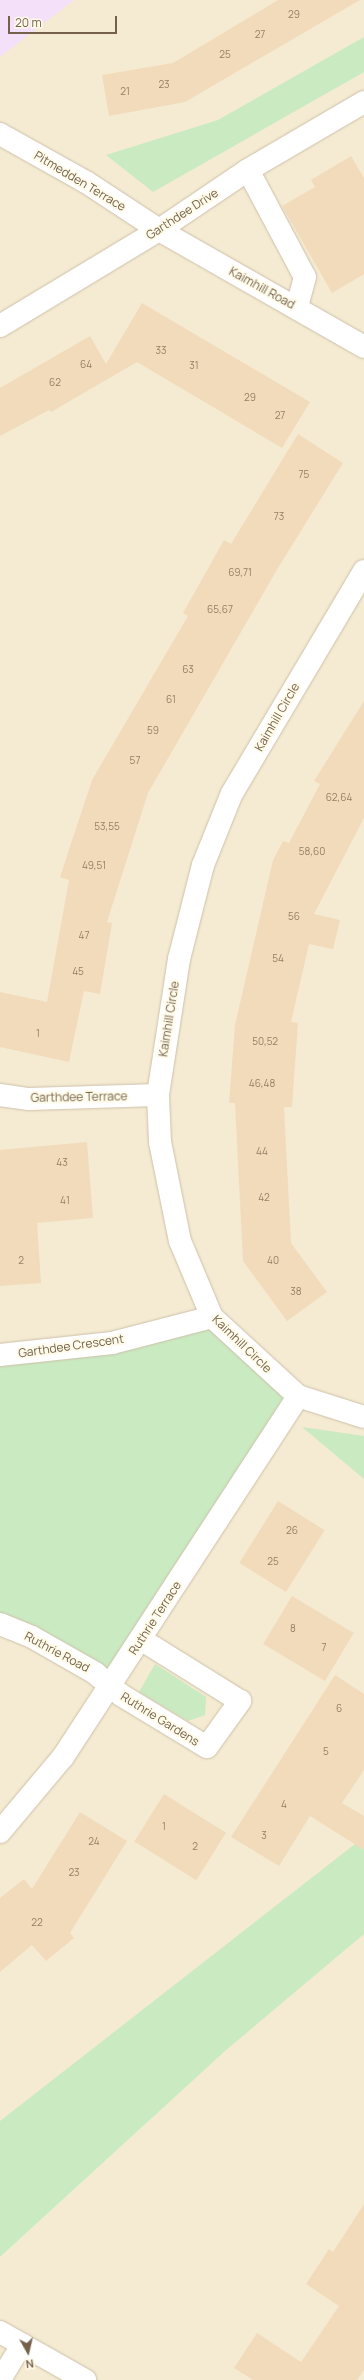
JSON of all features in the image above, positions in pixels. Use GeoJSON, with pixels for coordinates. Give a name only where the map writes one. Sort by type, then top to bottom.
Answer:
{"type":"FeatureCollection","features":[{"type":"Feature","properties":{"kind":"street","name":"Garthdee Drive"},"geometry":{"type":"LineString","coordinates":[[0,326],[159,230],[248,170],[364,102]]}},
{"type":"Feature","properties":{"kind":"street","name":"Pitmedden Terrace"},"geometry":{"type":"LineString","coordinates":[[0,134],[86,182],[159,230]]}},
{"type":"Feature","properties":{"kind":"street"},"geometry":{"type":"LineString","coordinates":[[248,170],[304,277],[297,307]]}},
{"type":"Feature","properties":{"kind":"street","name":"Kaimhill Road"},"geometry":{"type":"LineString","coordinates":[[159,230],[297,307],[364,347]]}},
{"type":"Feature","properties":{"kind":"street","name":"Kaimhill Circle"},"geometry":{"type":"LineString","coordinates":[[364,572],[232,793],[204,865],[179,959],[158,1095],[160,1142],[180,1241],[212,1316],[298,1396],[364,1417]]}},
{"type":"Feature","properties":{"kind":"street","name":"Garthdee Terrace"},"geometry":{"type":"LineString","coordinates":[[0,1095],[29,1099],[158,1095]]}},
{"type":"Feature","properties":{"kind":"street","name":"Garthdee Crescent"},"geometry":{"type":"LineString","coordinates":[[0,1355],[112,1343],[212,1316]]}},
{"type":"Feature","properties":{"kind":"street","name":"Ruthrie Terrace"},"geometry":{"type":"LineString","coordinates":[[0,1832],[63,1757],[142,1640],[298,1396]]}},
{"type":"Feature","properties":{"kind":"street","name":"Ruthrie Road"},"geometry":{"type":"LineString","coordinates":[[0,1624],[39,1641],[95,1673],[110,1686]]}},
{"type":"Feature","properties":{"kind":"street","name":"Ruthrie Gardens"},"geometry":{"type":"LineString","coordinates":[[110,1686],[207,1747],[240,1701],[142,1640]]}},
{"type":"Feature","properties":{"kind":"street"},"geometry":{"type":"LineString","coordinates":[[0,2332],[86,2380]]}},
{"type":"Feature","properties":{"kind":"lane"},"geometry":{"type":"LineString","coordinates":[[0,2379],[22,2343]]}},
{"type":"Feature","properties":{"kind":"shaded area"},"geometry":{"type":"Polygon","coordinates":[[[0,0],[364,0],[364,2121],[0,2121],[0,0]]]}},
{"type":"Feature","properties":{"kind":"shaded area"},"geometry":{"type":"Polygon","coordinates":[[[0,0],[74,0],[0,57],[0,0]]]}},
{"type":"Feature","properties":{"kind":"shaded area"},"geometry":{"type":"Polygon","coordinates":[[[364,1934],[364,2380],[0,2380],[0,2257],[225,2051],[364,1934]]]}},
{"type":"Feature","properties":{"kind":"green space"},"geometry":{"type":"Polygon","coordinates":[[[364,37],[364,72],[153,192],[106,155],[218,120],[364,37]]]}},
{"type":"Feature","properties":{"kind":"green space"},"geometry":{"type":"Polygon","coordinates":[[[212,1317],[298,1396],[110,1686],[0,1624],[0,1355],[212,1317]]]}},
{"type":"Feature","properties":{"kind":"green space"},"geometry":{"type":"Polygon","coordinates":[[[302,1427],[364,1436],[364,1479],[302,1427]]]}},
{"type":"Feature","properties":{"kind":"green space"},"geometry":{"type":"Polygon","coordinates":[[[155,1664],[206,1697],[205,1715],[188,1721],[139,1692],[155,1664]]]}},
{"type":"Feature","properties":{"kind":"green space"},"geometry":{"type":"Polygon","coordinates":[[[364,1837],[364,1934],[225,2051],[0,2257],[0,2121],[364,1837]]]}},
{"type":"Feature","properties":{"kind":"building"},"geometry":{"type":"Polygon","coordinates":[[[278,0],[360,0],[185,102],[109,116],[102,75],[173,63],[278,0]]]}},
{"type":"Feature","properties":{"kind":"building"},"geometry":{"type":"Polygon","coordinates":[[[351,156],[364,178],[364,274],[332,293],[282,206],[315,187],[311,180],[351,156]]]}},
{"type":"Feature","properties":{"kind":"building"},"geometry":{"type":"Polygon","coordinates":[[[142,303],[310,402],[282,448],[137,362],[51,412],[49,410],[0,436],[0,388],[90,336],[106,364],[142,303]]]}},
{"type":"Feature","properties":{"kind":"building"},"geometry":{"type":"Polygon","coordinates":[[[298,434],[343,463],[278,568],[148,793],[107,922],[112,923],[100,994],[84,991],[69,1062],[0,1047],[0,992],[47,1002],[69,880],[60,877],[92,780],[188,616],[183,613],[224,540],[231,544],[298,434]]]}},
{"type":"Feature","properties":{"kind":"building"},"geometry":{"type":"Polygon","coordinates":[[[364,701],[364,818],[314,914],[340,920],[333,949],[309,944],[291,1022],[298,1023],[292,1107],[284,1107],[291,1243],[327,1292],[287,1321],[243,1261],[235,1103],[229,1103],[235,1025],[273,860],[283,841],[289,843],[320,784],[314,781],[364,701]]]}},
{"type":"Feature","properties":{"kind":"building"},"geometry":{"type":"Polygon","coordinates":[[[87,1142],[93,1218],[37,1223],[41,1283],[0,1286],[0,1150],[87,1142]]]}},
{"type":"Feature","properties":{"kind":"building"},"geometry":{"type":"Polygon","coordinates":[[[278,1501],[325,1530],[286,1592],[239,1563],[278,1501]]]}},
{"type":"Feature","properties":{"kind":"building"},"geometry":{"type":"Polygon","coordinates":[[[292,1596],[354,1633],[325,1681],[263,1644],[292,1596]]]}},
{"type":"Feature","properties":{"kind":"building"},"geometry":{"type":"Polygon","coordinates":[[[335,1675],[364,1694],[364,1770],[342,1803],[364,1816],[364,1850],[310,1816],[279,1866],[231,1837],[335,1675]]]}},
{"type":"Feature","properties":{"kind":"building"},"geometry":{"type":"Polygon","coordinates":[[[164,1794],[226,1833],[196,1880],[134,1841],[164,1794]]]}},
{"type":"Feature","properties":{"kind":"building"},"geometry":{"type":"Polygon","coordinates":[[[80,1812],[127,1841],[70,1933],[74,1938],[46,1961],[32,1945],[0,1972],[0,1898],[24,1879],[32,1889],[80,1812]]]}},
{"type":"Feature","properties":{"kind":"building"},"geometry":{"type":"Polygon","coordinates":[[[364,2204],[364,2370],[357,2380],[253,2380],[234,2368],[257,2333],[301,2362],[339,2306],[306,2284],[329,2249],[333,2252],[364,2204]]]}}]}
